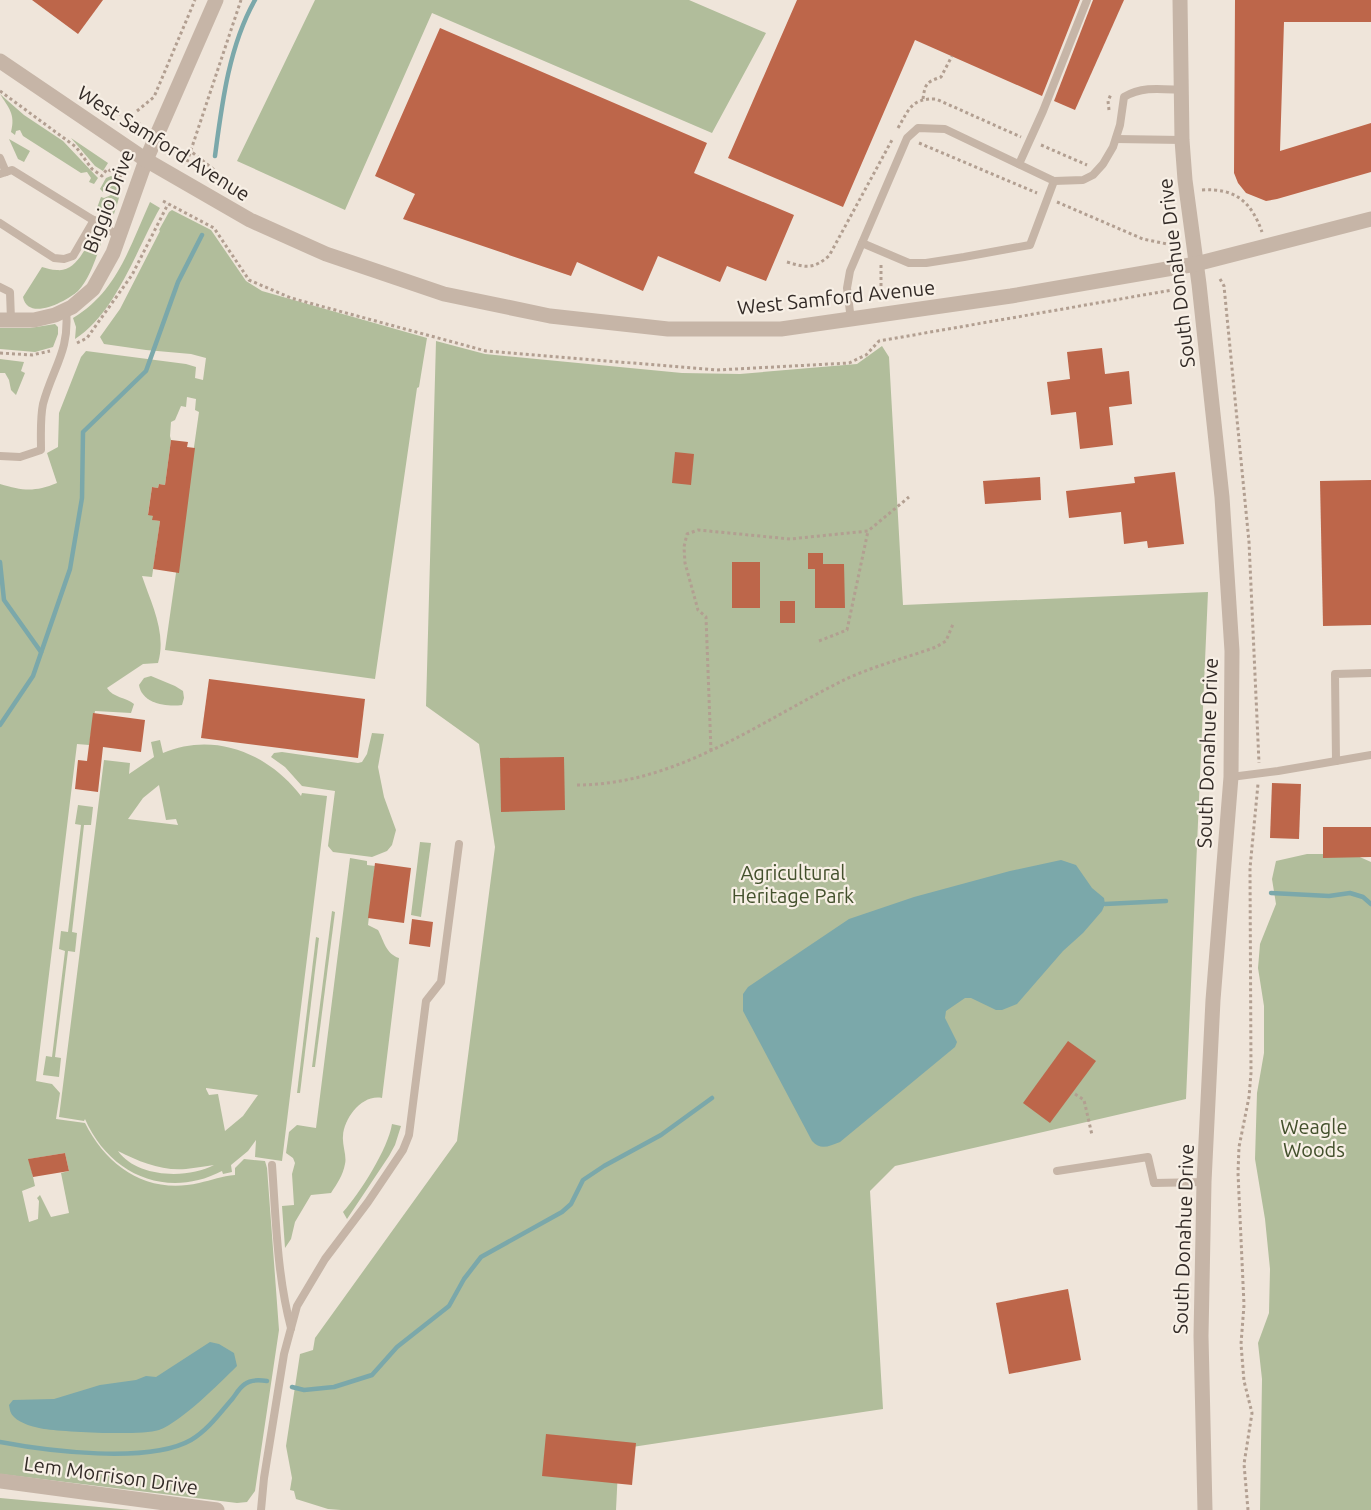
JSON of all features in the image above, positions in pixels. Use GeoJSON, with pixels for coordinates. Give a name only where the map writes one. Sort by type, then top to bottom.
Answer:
{"type":"FeatureCollection","features":[{"type":"Feature","properties":{"kind":"street","name":"Biggio Drive"},"geometry":{"type":"LineString","coordinates":[[6,320],[34,320],[55,315],[72,307],[93,289],[113,253],[146,160],[216,0]]}},
{"type":"Feature","properties":{"kind":"street","name":"South Donahue Drive"},"geometry":{"type":"LineString","coordinates":[[1180,0],[1182,140],[1211,386],[1227,553],[1232,651],[1231,777],[1213,1000],[1204,1182],[1201,1336],[1205,1510]]}},
{"type":"Feature","properties":{"kind":"street","name":"West Samford Avenue"},"geometry":{"type":"LineString","coordinates":[[0,61],[146,160],[250,220],[326,254],[444,294],[550,316],[668,329],[782,329],[1011,297],[1196,264],[1371,219]]}},
{"type":"Feature","properties":{"kind":"street","name":"Lem Morrison Drive"},"geometry":{"type":"LineString","coordinates":[[0,1481],[217,1510]]}},
{"type":"Feature","properties":{"kind":"lane"},"geometry":{"type":"LineString","coordinates":[[1020,164],[1087,0]]}},
{"type":"Feature","properties":{"kind":"lane"},"geometry":{"type":"LineString","coordinates":[[851,320],[847,288],[850,271],[907,138],[918,128],[945,129],[1054,181],[1083,180],[1093,175],[1103,164],[1116,139],[1124,97],[1134,91],[1154,88],[1181,90]]}},
{"type":"Feature","properties":{"kind":"lane"},"geometry":{"type":"LineString","coordinates":[[1116,139],[1182,140]]}},
{"type":"Feature","properties":{"kind":"lane"},"geometry":{"type":"LineString","coordinates":[[0,158],[3,173],[12,170],[119,236]]}},
{"type":"Feature","properties":{"kind":"lane"},"geometry":{"type":"LineString","coordinates":[[862,243],[909,263],[926,263],[1030,245],[1054,181]]}},
{"type":"Feature","properties":{"kind":"lane"},"geometry":{"type":"LineString","coordinates":[[0,224],[54,258],[64,259],[73,256],[94,220]]}},
{"type":"Feature","properties":{"kind":"lane"},"geometry":{"type":"LineString","coordinates":[[0,286],[10,292],[6,320]]}},
{"type":"Feature","properties":{"kind":"lane"},"geometry":{"type":"LineString","coordinates":[[0,456],[20,457],[41,450],[43,404],[68,330],[66,310]]}},
{"type":"Feature","properties":{"kind":"lane"},"geometry":{"type":"LineString","coordinates":[[1336,761],[1335,674],[1371,673]]}},
{"type":"Feature","properties":{"kind":"lane"},"geometry":{"type":"LineString","coordinates":[[1231,777],[1371,755]]}},
{"type":"Feature","properties":{"kind":"lane"},"geometry":{"type":"LineString","coordinates":[[261,1510],[284,1354],[297,1306],[325,1259],[403,1150],[409,1135],[426,1001],[441,982],[459,844]]}},
{"type":"Feature","properties":{"kind":"lane"},"geometry":{"type":"LineString","coordinates":[[1057,1171],[1148,1157],[1154,1182],[1204,1182]]}},
{"type":"Feature","properties":{"kind":"lane"},"geometry":{"type":"LineString","coordinates":[[272,1165],[284,1302],[291,1329]]}},
{"type":"Feature","properties":{"kind":"path"},"geometry":{"type":"LineString","coordinates":[[137,111],[154,97],[195,0]]}},
{"type":"Feature","properties":{"kind":"path"},"geometry":{"type":"LineString","coordinates":[[187,162],[241,0]]}},
{"type":"Feature","properties":{"kind":"path"},"geometry":{"type":"LineString","coordinates":[[923,99],[924,88],[928,82],[941,77],[952,56]]}},
{"type":"Feature","properties":{"kind":"path"},"geometry":{"type":"LineString","coordinates":[[0,91],[76,147],[92,169],[102,176],[107,169],[122,177]]}},
{"type":"Feature","properties":{"kind":"path"},"geometry":{"type":"LineString","coordinates":[[907,138],[1143,239],[1167,244]]}},
{"type":"Feature","properties":{"kind":"path"},"geometry":{"type":"LineString","coordinates":[[190,150],[213,169],[235,196]]}},
{"type":"Feature","properties":{"kind":"path"},"geometry":{"type":"LineString","coordinates":[[1202,190],[1219,189],[1236,196],[1256,214],[1262,232]]}},
{"type":"Feature","properties":{"kind":"path"},"geometry":{"type":"LineString","coordinates":[[75,344],[87,339],[111,308],[132,275],[165,202]]}},
{"type":"Feature","properties":{"kind":"path"},"geometry":{"type":"LineString","coordinates":[[880,292],[880,265],[884,252]]}},
{"type":"Feature","properties":{"kind":"path"},"geometry":{"type":"LineString","coordinates":[[1220,279],[1224,286],[1249,542],[1260,764]]}},
{"type":"Feature","properties":{"kind":"path"},"geometry":{"type":"LineString","coordinates":[[0,353],[32,355],[50,351]]}},
{"type":"Feature","properties":{"kind":"path"},"geometry":{"type":"LineString","coordinates":[[711,751],[706,617],[698,610],[685,563],[684,547],[687,534],[698,530],[790,538],[868,531],[909,497]]}},
{"type":"Feature","properties":{"kind":"path"},"geometry":{"type":"LineString","coordinates":[[819,641],[847,630],[868,531]]}},
{"type":"Feature","properties":{"kind":"path"},"geometry":{"type":"LineString","coordinates":[[577,785],[603,785],[654,772],[711,751],[844,680],[936,647],[946,641],[953,624]]}},
{"type":"Feature","properties":{"kind":"path"},"geometry":{"type":"LineString","coordinates":[[1248,1510],[1244,1464],[1252,1413],[1244,1381],[1241,1344],[1244,1305],[1238,1173],[1239,1147],[1249,1097],[1251,1073],[1250,867],[1259,779]]}},
{"type":"Feature","properties":{"kind":"path"},"geometry":{"type":"LineString","coordinates":[[1075,1094],[1084,1100],[1092,1135]]}},
{"type":"Feature","properties":{"kind":"green space"},"geometry":{"type":"Polygon","coordinates":[[[315,0],[689,0],[766,33],[712,133],[432,13],[345,210],[237,161],[315,0]]]}},
{"type":"Feature","properties":{"kind":"green space"},"geometry":{"type":"Polygon","coordinates":[[[0,94],[24,115],[63,141],[98,178],[94,184],[89,182],[91,178],[87,172],[81,173],[23,136],[20,130],[16,131],[15,135],[11,132],[12,115],[0,94]]]}},
{"type":"Feature","properties":{"kind":"green space"},"geometry":{"type":"Polygon","coordinates":[[[71,138],[108,163],[103,171],[95,166],[71,138]]]}},
{"type":"Feature","properties":{"kind":"green space"},"geometry":{"type":"Polygon","coordinates":[[[9,139],[30,151],[24,162],[18,159],[9,139]]]}},
{"type":"Feature","properties":{"kind":"green space"},"geometry":{"type":"Polygon","coordinates":[[[111,176],[116,179],[120,193],[114,214],[106,216],[98,212],[97,208],[101,197],[111,195],[107,186],[103,187],[103,192],[100,189],[106,178],[111,176]]]}},
{"type":"Feature","properties":{"kind":"green space"},"geometry":{"type":"Polygon","coordinates":[[[150,202],[160,208],[124,279],[102,313],[75,339],[76,327],[73,318],[101,295],[121,267],[150,202]]]}},
{"type":"Feature","properties":{"kind":"green space"},"geometry":{"type":"Polygon","coordinates":[[[172,210],[211,230],[246,281],[262,291],[427,338],[417,388],[375,679],[165,650],[199,412],[195,410],[196,399],[187,397],[186,407],[181,406],[175,420],[171,422],[165,485],[159,484],[158,488],[152,487],[148,514],[153,516],[153,520],[160,521],[152,577],[142,576],[159,629],[161,641],[158,663],[143,664],[107,688],[113,694],[134,704],[131,713],[95,711],[89,745],[77,744],[36,1081],[52,1084],[60,1093],[56,1119],[85,1123],[105,1153],[131,1174],[146,1181],[180,1186],[199,1183],[235,1175],[235,1168],[244,1159],[265,1161],[279,1330],[255,1491],[247,1502],[237,1503],[0,1474],[0,484],[29,490],[57,483],[47,453],[58,447],[59,413],[81,357],[86,351],[186,364],[196,367],[195,378],[203,380],[206,358],[191,354],[104,344],[100,337],[120,309],[172,210]],[[65,1153],[29,1159],[35,1186],[22,1191],[29,1222],[38,1219],[39,1201],[37,1198],[40,1195],[51,1217],[69,1213],[61,1173],[69,1171],[65,1153]]]}},
{"type":"Feature","properties":{"kind":"green space"},"geometry":{"type":"Polygon","coordinates":[[[95,238],[99,239],[101,244],[89,275],[78,291],[57,304],[40,309],[26,304],[23,297],[42,267],[57,270],[69,268],[95,238]]]}},
{"type":"Feature","properties":{"kind":"green space"},"geometry":{"type":"Polygon","coordinates":[[[55,324],[58,327],[58,334],[53,347],[35,352],[0,349],[0,328],[30,328],[55,324]]]}},
{"type":"Feature","properties":{"kind":"green space","name":"Agricultural Heritage Park"},"geometry":{"type":"Polygon","coordinates":[[[436,341],[485,354],[682,373],[740,374],[857,364],[882,346],[889,357],[903,605],[1208,592],[1186,1099],[895,1166],[870,1191],[883,1409],[619,1449],[616,1510],[341,1510],[328,1509],[296,1499],[294,1491],[290,1490],[292,1478],[286,1446],[300,1354],[313,1350],[315,1338],[457,1141],[495,847],[479,744],[426,706],[436,341]]]}},
{"type":"Feature","properties":{"kind":"green space"},"geometry":{"type":"Polygon","coordinates":[[[0,359],[24,362],[21,371],[25,373],[16,395],[11,390],[5,373],[0,373],[0,359]]]}},
{"type":"Feature","properties":{"kind":"green space"},"geometry":{"type":"Polygon","coordinates":[[[151,676],[183,691],[182,705],[163,705],[145,696],[139,685],[144,678],[151,676]]]}},
{"type":"Feature","properties":{"kind":"green space"},"geometry":{"type":"Polygon","coordinates":[[[372,733],[384,734],[378,767],[384,797],[396,830],[392,845],[387,851],[372,857],[333,852],[328,846],[335,791],[302,786],[285,767],[271,757],[274,753],[282,752],[358,763],[362,762],[367,754],[372,733]]]}},
{"type":"Feature","properties":{"kind":"green space"},"geometry":{"type":"Polygon","coordinates":[[[160,740],[163,753],[183,747],[202,745],[240,750],[273,768],[301,796],[302,793],[327,796],[282,1161],[255,1157],[256,1140],[248,1151],[231,1165],[232,1172],[223,1174],[222,1171],[201,1179],[180,1183],[160,1182],[124,1167],[95,1138],[85,1119],[84,1121],[59,1117],[104,760],[130,763],[129,774],[154,757],[151,742],[160,740]],[[159,785],[143,798],[128,819],[178,825],[176,819],[166,820],[159,785]],[[206,1088],[209,1095],[218,1094],[225,1131],[243,1116],[258,1095],[206,1088]],[[118,1151],[137,1167],[150,1171],[177,1174],[191,1173],[214,1165],[168,1169],[143,1162],[118,1151]]]}},
{"type":"Feature","properties":{"kind":"green space"},"geometry":{"type":"Polygon","coordinates":[[[78,805],[93,807],[91,825],[84,825],[72,932],[77,933],[75,952],[68,951],[55,1057],[61,1058],[59,1077],[43,1075],[46,1056],[52,1057],[65,951],[59,949],[61,931],[68,932],[81,825],[75,824],[78,805]]]}},
{"type":"Feature","properties":{"kind":"green space"},"geometry":{"type":"Polygon","coordinates":[[[420,842],[431,843],[421,917],[411,915],[420,842]]]}},
{"type":"Feature","properties":{"kind":"green space","name":"Weagle Woods"},"geometry":{"type":"Polygon","coordinates":[[[1307,854],[1353,854],[1371,862],[1371,1510],[1260,1510],[1262,1379],[1258,1343],[1269,1313],[1270,1269],[1265,1219],[1255,1159],[1257,1093],[1264,1053],[1264,1006],[1258,968],[1260,944],[1276,904],[1272,879],[1276,861],[1307,854]]]}},
{"type":"Feature","properties":{"kind":"green space"},"geometry":{"type":"Polygon","coordinates":[[[350,858],[367,861],[367,865],[375,866],[368,925],[378,930],[388,950],[399,958],[382,1098],[368,1100],[355,1109],[351,1115],[344,1129],[345,1161],[340,1179],[331,1193],[311,1195],[295,1222],[291,1239],[285,1248],[282,1206],[294,1205],[292,1174],[295,1163],[293,1158],[286,1153],[289,1132],[297,1125],[316,1128],[350,858]]]}},
{"type":"Feature","properties":{"kind":"green space"},"geometry":{"type":"Polygon","coordinates":[[[332,911],[335,912],[315,1067],[312,1067],[332,911]]]}},
{"type":"Feature","properties":{"kind":"green space"},"geometry":{"type":"Polygon","coordinates":[[[316,937],[319,938],[300,1093],[297,1093],[316,937]]]}},
{"type":"Feature","properties":{"kind":"green space"},"geometry":{"type":"Polygon","coordinates":[[[392,1124],[401,1126],[395,1145],[347,1219],[343,1212],[372,1170],[385,1146],[392,1124]]]}},
{"type":"Feature","properties":{"kind":"green space"},"geometry":{"type":"Polygon","coordinates":[[[0,1498],[132,1510],[0,1510],[0,1498]]]}},
{"type":"Feature","properties":{"kind":"water"},"geometry":{"type":"Polygon","coordinates":[[[1061,860],[1076,865],[1092,888],[1104,898],[1105,904],[1102,911],[1083,933],[1063,951],[1017,1004],[996,1010],[971,998],[965,998],[946,1011],[945,1018],[957,1042],[955,1047],[840,1142],[825,1147],[815,1144],[743,1011],[743,994],[748,987],[849,919],[914,897],[1061,860]]]}},
{"type":"Feature","properties":{"kind":"water"},"geometry":{"type":"Polygon","coordinates":[[[210,1342],[219,1344],[234,1353],[237,1366],[189,1411],[159,1430],[120,1433],[44,1429],[20,1422],[10,1411],[9,1405],[13,1400],[54,1399],[100,1385],[136,1380],[146,1376],[156,1377],[210,1342]]]}},
{"type":"Feature","properties":{"kind":"building"},"geometry":{"type":"Polygon","coordinates":[[[32,0],[103,0],[78,34],[32,0]]]}},
{"type":"Feature","properties":{"kind":"building"},"geometry":{"type":"Polygon","coordinates":[[[797,0],[1080,0],[1042,96],[915,40],[843,207],[728,158],[797,0]]]}},
{"type":"Feature","properties":{"kind":"building"},"geometry":{"type":"Polygon","coordinates":[[[1093,0],[1124,0],[1075,110],[1054,101],[1093,0]]]}},
{"type":"Feature","properties":{"kind":"building"},"geometry":{"type":"Polygon","coordinates":[[[1235,0],[1371,0],[1371,22],[1284,22],[1280,151],[1371,123],[1371,172],[1266,201],[1246,193],[1238,183],[1234,173],[1235,0]]]}},
{"type":"Feature","properties":{"kind":"building"},"geometry":{"type":"Polygon","coordinates":[[[440,28],[707,143],[694,173],[794,215],[766,281],[727,266],[720,282],[658,256],[643,291],[577,262],[571,276],[403,219],[415,194],[375,176],[440,28]]]}},
{"type":"Feature","properties":{"kind":"building"},"geometry":{"type":"Polygon","coordinates":[[[1102,348],[1105,374],[1129,371],[1132,404],[1109,407],[1113,445],[1080,449],[1076,412],[1051,415],[1047,382],[1070,379],[1067,352],[1102,348]]]}},
{"type":"Feature","properties":{"kind":"building"},"geometry":{"type":"Polygon","coordinates":[[[171,440],[188,442],[187,447],[195,448],[179,573],[153,569],[160,521],[152,520],[153,516],[148,515],[152,487],[158,488],[159,484],[165,485],[171,440]]]}},
{"type":"Feature","properties":{"kind":"building"},"geometry":{"type":"Polygon","coordinates":[[[675,452],[694,454],[691,485],[672,483],[675,452]]]}},
{"type":"Feature","properties":{"kind":"building"},"geometry":{"type":"Polygon","coordinates":[[[1175,472],[1184,544],[1148,548],[1147,541],[1124,544],[1121,512],[1069,518],[1066,491],[1135,483],[1134,477],[1175,472]]]}},
{"type":"Feature","properties":{"kind":"building"},"geometry":{"type":"Polygon","coordinates":[[[1040,477],[1041,500],[985,504],[983,481],[1040,477]]]}},
{"type":"Feature","properties":{"kind":"building"},"geometry":{"type":"Polygon","coordinates":[[[1371,480],[1371,625],[1323,626],[1320,481],[1371,480]]]}},
{"type":"Feature","properties":{"kind":"building"},"geometry":{"type":"Polygon","coordinates":[[[808,553],[823,553],[823,564],[844,564],[845,608],[815,608],[815,569],[808,569],[808,553]]]}},
{"type":"Feature","properties":{"kind":"building"},"geometry":{"type":"Polygon","coordinates":[[[732,562],[760,562],[760,608],[732,608],[732,562]]]}},
{"type":"Feature","properties":{"kind":"building"},"geometry":{"type":"Polygon","coordinates":[[[780,601],[795,601],[795,623],[780,623],[780,601]]]}},
{"type":"Feature","properties":{"kind":"building"},"geometry":{"type":"Polygon","coordinates":[[[209,679],[365,699],[358,758],[201,738],[209,679]]]}},
{"type":"Feature","properties":{"kind":"building"},"geometry":{"type":"Polygon","coordinates":[[[93,713],[145,720],[141,752],[103,747],[98,792],[75,789],[78,760],[87,761],[93,713]]]}},
{"type":"Feature","properties":{"kind":"building"},"geometry":{"type":"Polygon","coordinates":[[[564,757],[565,810],[501,812],[500,758],[564,757]]]}},
{"type":"Feature","properties":{"kind":"building"},"geometry":{"type":"Polygon","coordinates":[[[1272,783],[1301,784],[1299,839],[1270,838],[1272,783]]]}},
{"type":"Feature","properties":{"kind":"building"},"geometry":{"type":"Polygon","coordinates":[[[1323,827],[1371,827],[1371,857],[1323,858],[1323,827]]]}},
{"type":"Feature","properties":{"kind":"building"},"geometry":{"type":"Polygon","coordinates":[[[375,863],[411,868],[404,923],[368,918],[375,863]]]}},
{"type":"Feature","properties":{"kind":"building"},"geometry":{"type":"Polygon","coordinates":[[[412,919],[433,922],[430,947],[409,944],[412,919]]]}},
{"type":"Feature","properties":{"kind":"building"},"geometry":{"type":"Polygon","coordinates":[[[1068,1041],[1096,1061],[1050,1123],[1023,1103],[1068,1041]]]}},
{"type":"Feature","properties":{"kind":"building"},"geometry":{"type":"Polygon","coordinates":[[[65,1153],[69,1171],[33,1177],[28,1159],[65,1153]]]}},
{"type":"Feature","properties":{"kind":"building"},"geometry":{"type":"Polygon","coordinates":[[[1068,1289],[1081,1360],[1009,1374],[996,1303],[1068,1289]]]}},
{"type":"Feature","properties":{"kind":"building"},"geometry":{"type":"Polygon","coordinates":[[[546,1434],[636,1443],[632,1485],[542,1476],[546,1434]]]}},
{"type":"Feature","properties":{"kind":"waterway"},"geometry":{"type":"LineString","coordinates":[[215,156],[228,75],[239,36],[255,0]]}},
{"type":"Feature","properties":{"kind":"waterway"},"geometry":{"type":"LineString","coordinates":[[0,725],[33,676],[70,569],[82,498],[83,432],[146,371],[178,282],[202,235]]}},
{"type":"Feature","properties":{"kind":"waterway"},"geometry":{"type":"LineString","coordinates":[[0,562],[4,600],[41,652]]}},
{"type":"Feature","properties":{"kind":"waterway"},"geometry":{"type":"LineString","coordinates":[[1271,893],[1329,896],[1350,893],[1363,897],[1371,904]]}},
{"type":"Feature","properties":{"kind":"waterway"},"geometry":{"type":"LineString","coordinates":[[1105,904],[1166,901]]}},
{"type":"Feature","properties":{"kind":"waterway"},"geometry":{"type":"LineString","coordinates":[[292,1387],[304,1390],[334,1387],[372,1375],[397,1347],[449,1306],[464,1279],[481,1257],[562,1212],[571,1204],[583,1180],[661,1135],[712,1098]]}},
{"type":"Feature","properties":{"kind":"waterway"},"geometry":{"type":"LineString","coordinates":[[0,1442],[70,1452],[125,1454],[173,1447],[191,1440],[203,1431],[247,1382],[267,1381]]}}]}
